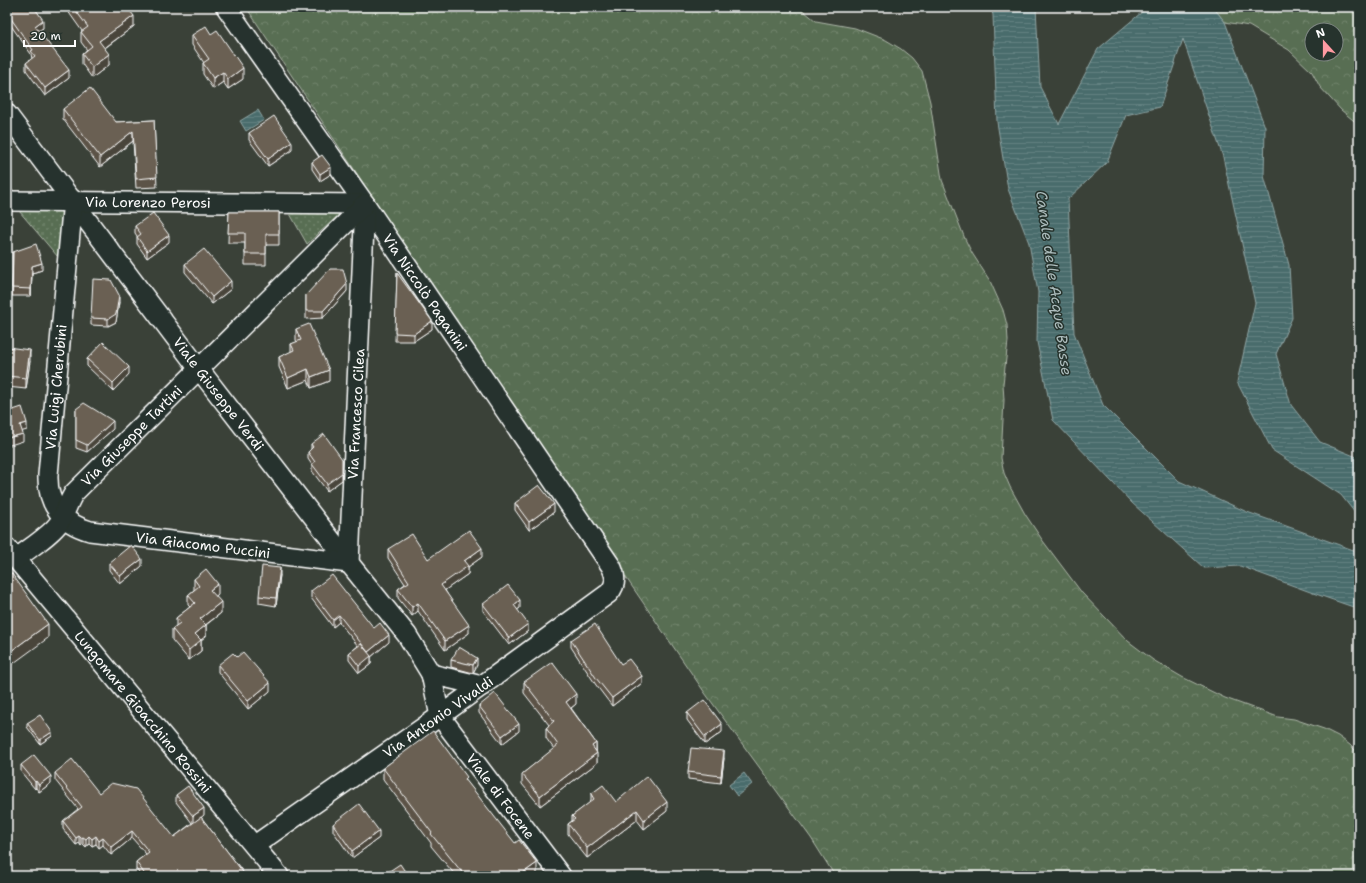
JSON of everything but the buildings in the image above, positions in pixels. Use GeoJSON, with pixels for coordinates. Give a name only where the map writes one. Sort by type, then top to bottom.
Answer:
{"type":"FeatureCollection","features":[{"type":"Feature","properties":{"kind":"street","name":"Via Niccolò Paganini"},"geometry":{"type":"LineString","coordinates":[[226,7],[365,204],[611,566],[615,573],[615,582]]}},
{"type":"Feature","properties":{"kind":"street","name":"Viale Giuseppe Verdi"},"geometry":{"type":"LineString","coordinates":[[7,114],[199,368],[349,563],[407,635],[431,674],[440,716]]}},
{"type":"Feature","properties":{"kind":"street","name":"Via Lorenzo Perosi"},"geometry":{"type":"LineString","coordinates":[[7,201],[73,200],[365,204]]}},
{"type":"Feature","properties":{"kind":"street","name":"Via Luigi Cherubini"},"geometry":{"type":"LineString","coordinates":[[62,515],[51,501],[47,483],[73,200]]}},
{"type":"Feature","properties":{"kind":"street","name":"Via Giuseppe Tartini"},"geometry":{"type":"LineString","coordinates":[[11,554],[54,529],[74,493],[325,242],[365,204]]}},
{"type":"Feature","properties":{"kind":"street","name":"Via Francesco Cilea"},"geometry":{"type":"LineString","coordinates":[[349,563],[365,204]]}},
{"type":"Feature","properties":{"kind":"street","name":"Via Giacomo Puccini"},"geometry":{"type":"LineString","coordinates":[[62,515],[75,525],[90,531],[349,563]]}},
{"type":"Feature","properties":{"kind":"street","name":"Lungomare Gioacchino Rossini"},"geometry":{"type":"LineString","coordinates":[[11,554],[279,876]]}},
{"type":"Feature","properties":{"kind":"street","name":"Via Antonio Vivaldi"},"geometry":{"type":"LineString","coordinates":[[254,845],[482,686],[609,593],[614,588],[615,582]]}},
{"type":"Feature","properties":{"kind":"street"},"geometry":{"type":"LineString","coordinates":[[431,674],[482,686]]}},
{"type":"Feature","properties":{"kind":"street","name":"Viale di Focene"},"geometry":{"type":"LineString","coordinates":[[440,716],[561,876]]}},
{"type":"Feature","properties":{"kind":"green space"},"geometry":{"type":"Polygon","coordinates":[[[246,7],[799,7],[816,21],[855,28],[886,40],[901,49],[912,58],[922,71],[930,102],[942,180],[965,239],[990,281],[1003,310],[1007,325],[1008,341],[1003,384],[1004,400],[1001,458],[1004,473],[1010,487],[1025,514],[1043,541],[1082,593],[1128,641],[1153,660],[1182,677],[1225,698],[1278,717],[1294,719],[1324,729],[1338,736],[1359,754],[1359,876],[835,876],[811,838],[705,693],[631,585],[246,7]]]}},
{"type":"Feature","properties":{"kind":"green space"},"geometry":{"type":"Polygon","coordinates":[[[1213,7],[1359,7],[1359,125],[1341,110],[1320,87],[1312,72],[1289,50],[1249,26],[1225,22],[1213,7]]]}},
{"type":"Feature","properties":{"kind":"green space"},"geometry":{"type":"Polygon","coordinates":[[[19,211],[63,211],[58,257],[19,211]]]}},
{"type":"Feature","properties":{"kind":"green space"},"geometry":{"type":"Polygon","coordinates":[[[289,212],[342,212],[307,244],[289,212]]]}},
{"type":"Feature","properties":{"kind":"water","name":"Canale delle Acque Basse"},"geometry":{"type":"Polygon","coordinates":[[[991,7],[1036,7],[1040,87],[1059,124],[1098,49],[1148,7],[1213,7],[1225,22],[1265,127],[1264,176],[1289,265],[1292,318],[1276,354],[1291,405],[1320,442],[1359,458],[1359,518],[1341,495],[1272,450],[1237,382],[1255,303],[1223,157],[1183,39],[1160,107],[1126,115],[1107,162],[1068,199],[1074,333],[1103,405],[1179,481],[1247,512],[1359,552],[1359,609],[1240,566],[1204,568],[1132,503],[1053,420],[1037,342],[1038,292],[1029,243],[1008,189],[997,122],[993,15],[991,7]]]}},
{"type":"Feature","properties":{"kind":"water"},"geometry":{"type":"Polygon","coordinates":[[[258,110],[264,120],[246,131],[240,121],[258,110]]]}},
{"type":"Feature","properties":{"kind":"water"},"geometry":{"type":"Polygon","coordinates":[[[744,773],[752,784],[737,796],[729,785],[744,773]]]}}]}
